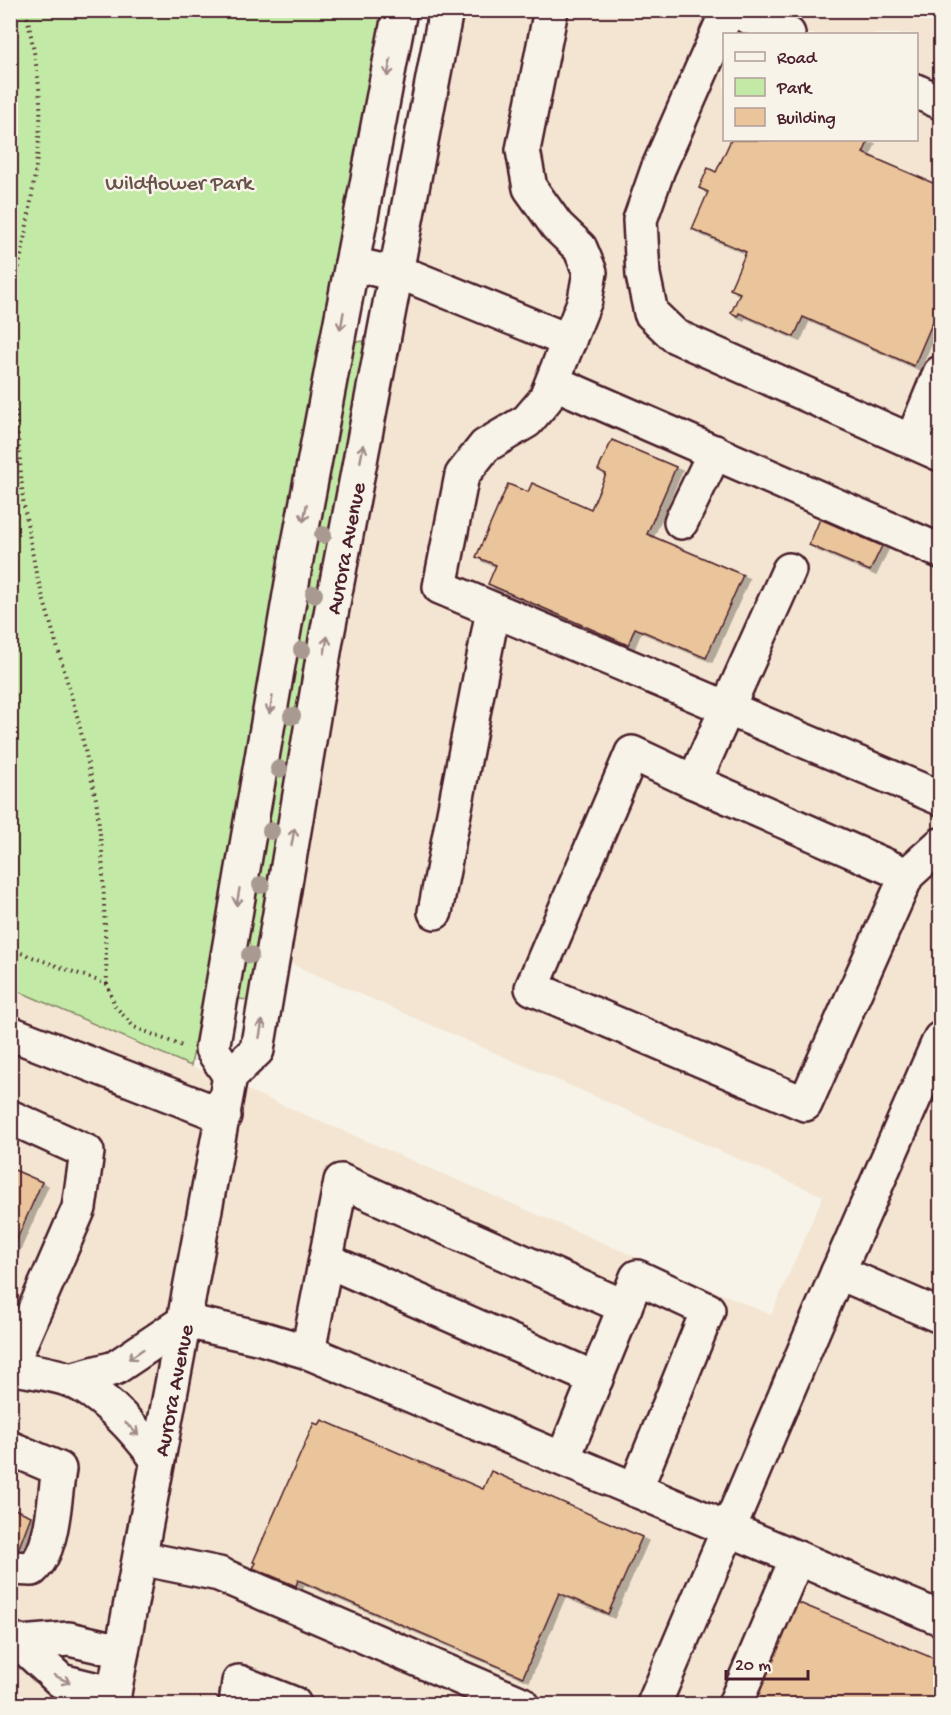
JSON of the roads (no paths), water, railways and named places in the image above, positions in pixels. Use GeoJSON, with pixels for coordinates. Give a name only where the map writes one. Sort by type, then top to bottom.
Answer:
{"type":"FeatureCollection","features":[{"type":"Feature","properties":{"kind":"main road","name":"Aurora Avenue"},"geometry":{"type":"LineString","coordinates":[[230,1076],[212,1050],[295,566],[400,10]]}},
{"type":"Feature","properties":{"kind":"main road","name":"Aurora Avenue"},"geometry":{"type":"LineString","coordinates":[[113,1699],[230,1076],[257,1050],[326,640],[446,10]]}},
{"type":"Feature","properties":{"kind":"main road"},"geometry":{"type":"LineString","coordinates":[[551,10],[524,150],[530,188],[557,226],[580,248],[590,272],[585,300],[545,400],[527,422],[485,446],[462,475],[440,587],[940,798]]}},
{"type":"Feature","properties":{"kind":"main road"},"geometry":{"type":"LineString","coordinates":[[728,10],[658,169],[640,220],[643,275],[651,313],[675,336],[926,448],[940,373]]}},
{"type":"Feature","properties":{"kind":"main road"},"geometry":{"type":"LineString","coordinates":[[733,10],[786,33]]}},
{"type":"Feature","properties":{"kind":"main road"},"geometry":{"type":"LineString","coordinates":[[918,92],[940,102]]}},
{"type":"Feature","properties":{"kind":"main road"},"geometry":{"type":"LineString","coordinates":[[352,264],[414,278],[569,341]]}},
{"type":"Feature","properties":{"kind":"main road"},"geometry":{"type":"LineString","coordinates":[[590,272],[643,275]]}},
{"type":"Feature","properties":{"kind":"main road"},"geometry":{"type":"LineString","coordinates":[[553,382],[940,551]]}},
{"type":"Feature","properties":{"kind":"main road"},"geometry":{"type":"LineString","coordinates":[[681,522],[715,452]]}},
{"type":"Feature","properties":{"kind":"main road"},"geometry":{"type":"LineString","coordinates":[[694,782],[789,570]]}},
{"type":"Feature","properties":{"kind":"main road"},"geometry":{"type":"LineString","coordinates":[[435,912],[493,610]]}},
{"type":"Feature","properties":{"kind":"main road"},"geometry":{"type":"LineString","coordinates":[[908,875],[632,753],[532,988],[806,1104],[908,875],[940,845]]}},
{"type":"Feature","properties":{"kind":"main road"},"geometry":{"type":"LineString","coordinates":[[10,1033],[224,1116]]}},
{"type":"Feature","properties":{"kind":"main road"},"geometry":{"type":"LineString","coordinates":[[654,1704],[940,1039]]}},
{"type":"Feature","properties":{"kind":"main road"},"geometry":{"type":"LineString","coordinates":[[10,1118],[87,1152],[79,1208],[10,1367],[70,1380],[108,1405],[141,1438],[158,1460]]}},
{"type":"Feature","properties":{"kind":"main road"},"geometry":{"type":"LineString","coordinates":[[308,1352],[341,1181],[625,1307]]}},
{"type":"Feature","properties":{"kind":"main road"},"geometry":{"type":"LineString","coordinates":[[326,1260],[596,1379]]}},
{"type":"Feature","properties":{"kind":"main road"},"geometry":{"type":"LineString","coordinates":[[838,1272],[940,1316]]}},
{"type":"Feature","properties":{"kind":"main road"},"geometry":{"type":"LineString","coordinates":[[563,1459],[637,1278],[708,1310],[635,1490]]}},
{"type":"Feature","properties":{"kind":"main road"},"geometry":{"type":"LineString","coordinates":[[70,1380],[115,1368],[185,1322],[261,1338],[308,1352],[940,1618]]}},
{"type":"Feature","properties":{"kind":"main road"},"geometry":{"type":"LineString","coordinates":[[10,1448],[59,1469],[47,1545],[42,1561],[32,1569],[10,1568]]}},
{"type":"Feature","properties":{"kind":"main road"},"geometry":{"type":"LineString","coordinates":[[140,1558],[219,1574],[465,1693],[522,1704]]}},
{"type":"Feature","properties":{"kind":"main road"},"geometry":{"type":"LineString","coordinates":[[735,1704],[797,1558]]}},
{"type":"Feature","properties":{"kind":"main road"},"geometry":{"type":"LineString","coordinates":[[15,1641],[69,1639],[122,1652]]}},
{"type":"Feature","properties":{"kind":"main road"},"geometry":{"type":"LineString","coordinates":[[15,1641],[61,1680],[113,1699]]}},
{"type":"Feature","properties":{"kind":"main road"},"geometry":{"type":"LineString","coordinates":[[236,1704],[239,1682],[294,1704]]}},
{"type":"Feature","properties":{"kind":"park label","name":"Wildflower Park"},"geometry":{"type":"Point","coordinates":[179,181]}}]}
